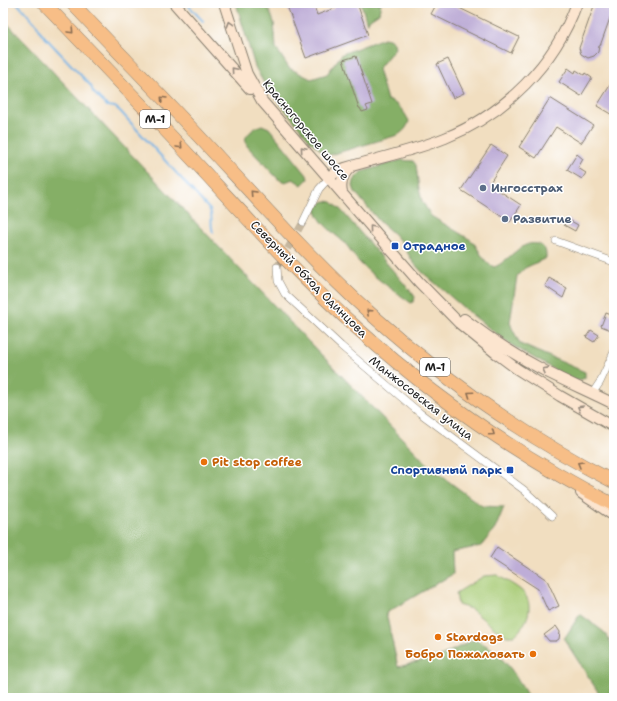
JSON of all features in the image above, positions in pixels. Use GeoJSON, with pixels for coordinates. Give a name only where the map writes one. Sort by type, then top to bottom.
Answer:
{"type":"FeatureCollection","features":[{"type":"Feature","properties":{"kind":"highway","name":"Северный обход Одинцова"},"geometry":{"type":"LineString","coordinates":[[44,3],[265,236],[353,325],[435,393],[501,440],[546,468],[614,505]]}},
{"type":"Feature","properties":{"kind":"highway","name":"Северный обход Одинцова"},"geometry":{"type":"LineString","coordinates":[[72,3],[284,227],[371,314],[447,377],[500,415],[556,450],[614,482]]}},
{"type":"Feature","properties":{"kind":"main road"},"geometry":{"type":"LineString","coordinates":[[174,3],[269,109]]}},
{"type":"Feature","properties":{"kind":"main road","name":"Красногорское шоссе"},"geometry":{"type":"LineString","coordinates":[[224,3],[246,74],[256,93],[398,258]]}},
{"type":"Feature","properties":{"kind":"main road"},"geometry":{"type":"LineString","coordinates":[[329,178],[336,172],[358,164],[444,139],[479,122],[500,107],[524,86],[548,57],[560,40],[577,3]]}},
{"type":"Feature","properties":{"kind":"main road"},"geometry":{"type":"LineString","coordinates":[[342,193],[341,186],[344,174],[347,170],[358,164]]}},
{"type":"Feature","properties":{"kind":"main road"},"geometry":{"type":"LineString","coordinates":[[398,258],[445,303],[482,333],[546,371],[614,404]]}},
{"type":"Feature","properties":{"kind":"main road"},"geometry":{"type":"LineString","coordinates":[[398,258],[459,323],[497,354],[544,386],[614,427]]}},
{"type":"Feature","properties":{"kind":"main road"},"geometry":{"type":"LineString","coordinates":[[546,468],[614,516]]}},
{"type":"Feature","properties":{"kind":"street"},"geometry":{"type":"LineString","coordinates":[[303,222],[319,188],[329,178]]}},
{"type":"Feature","properties":{"kind":"street"},"geometry":{"type":"LineString","coordinates":[[556,241],[614,262]]}},
{"type":"Feature","properties":{"kind":"street","name":"Манжосовская улица"},"geometry":{"type":"LineString","coordinates":[[277,268],[278,281],[285,294],[341,346],[420,413],[524,490],[552,516]]}},
{"type":"Feature","properties":{"kind":"street"},"geometry":{"type":"LineString","coordinates":[[592,394],[600,382],[614,352]]}},
{"type":"Feature","properties":{"kind":"green space"},"geometry":{"type":"Polygon","coordinates":[[[236,3],[266,3],[274,22],[276,48],[289,68],[311,79],[327,74],[342,54],[384,38],[389,39],[394,43],[395,48],[378,69],[387,100],[391,101],[400,108],[409,121],[405,129],[398,135],[330,155],[324,153],[311,142],[265,85],[255,67],[236,3]]]}},
{"type":"Feature","properties":{"kind":"green space"},"geometry":{"type":"Polygon","coordinates":[[[361,3],[381,3],[379,13],[370,19],[367,24],[361,3]]]}},
{"type":"Feature","properties":{"kind":"green space"},"geometry":{"type":"Polygon","coordinates":[[[3,19],[307,340],[432,469],[482,506],[504,507],[495,529],[481,546],[452,552],[453,574],[386,613],[398,667],[441,656],[475,639],[494,650],[511,669],[529,698],[3,698],[3,19]]]}},
{"type":"Feature","properties":{"kind":"green space"},"geometry":{"type":"Polygon","coordinates":[[[262,125],[269,128],[307,175],[308,179],[302,185],[293,179],[285,182],[278,179],[247,146],[245,139],[246,137],[254,129],[262,125]]]}},
{"type":"Feature","properties":{"kind":"green space"},"geometry":{"type":"Polygon","coordinates":[[[401,160],[413,161],[416,165],[422,201],[431,216],[471,240],[490,265],[494,267],[499,265],[527,244],[533,243],[540,245],[545,249],[546,258],[525,268],[517,276],[510,322],[520,344],[585,372],[585,378],[574,381],[508,343],[465,309],[421,271],[413,262],[401,242],[380,222],[355,192],[353,186],[354,181],[361,172],[401,160]]]}},
{"type":"Feature","properties":{"kind":"green space"},"geometry":{"type":"Polygon","coordinates":[[[326,201],[332,202],[341,210],[413,294],[415,297],[414,301],[411,303],[367,270],[357,260],[345,243],[322,222],[318,216],[317,210],[319,205],[326,201]]]}},
{"type":"Feature","properties":{"kind":"green space"},"geometry":{"type":"Polygon","coordinates":[[[497,575],[522,591],[528,602],[529,608],[526,621],[514,636],[507,636],[495,629],[471,609],[458,605],[456,593],[484,576],[497,575]]]}},
{"type":"Feature","properties":{"kind":"green space"},"geometry":{"type":"Polygon","coordinates":[[[580,614],[604,632],[614,648],[614,698],[596,698],[600,695],[564,639],[580,614]]]}},
{"type":"Feature","properties":{"kind":"building"},"geometry":{"type":"Polygon","coordinates":[[[286,3],[313,3],[317,15],[335,8],[333,3],[357,3],[368,35],[306,58],[286,3]]]}},
{"type":"Feature","properties":{"kind":"building"},"geometry":{"type":"Polygon","coordinates":[[[437,3],[449,3],[519,37],[511,53],[431,14],[437,3]]]}},
{"type":"Feature","properties":{"kind":"building"},"geometry":{"type":"Polygon","coordinates":[[[595,3],[614,3],[614,7],[598,52],[594,56],[588,58],[581,54],[579,48],[595,3]]]}},
{"type":"Feature","properties":{"kind":"building"},"geometry":{"type":"Polygon","coordinates":[[[356,56],[372,104],[366,106],[368,110],[362,112],[359,108],[343,60],[356,56]]]}},
{"type":"Feature","properties":{"kind":"building"},"geometry":{"type":"Polygon","coordinates":[[[448,59],[464,93],[453,98],[437,64],[448,59]]]}},
{"type":"Feature","properties":{"kind":"building"},"geometry":{"type":"Polygon","coordinates":[[[568,68],[575,73],[576,70],[584,75],[585,73],[592,78],[581,96],[559,82],[568,68]]]}},
{"type":"Feature","properties":{"kind":"building"},"geometry":{"type":"Polygon","coordinates":[[[614,79],[614,116],[597,106],[614,79]]]}},
{"type":"Feature","properties":{"kind":"building"},"geometry":{"type":"Polygon","coordinates":[[[550,98],[593,125],[581,143],[556,127],[536,158],[519,147],[550,98]]]}},
{"type":"Feature","properties":{"kind":"building"},"geometry":{"type":"Polygon","coordinates":[[[491,145],[507,156],[489,184],[521,205],[510,222],[461,190],[491,145]]]}},
{"type":"Feature","properties":{"kind":"building"},"geometry":{"type":"Polygon","coordinates":[[[577,154],[583,159],[578,168],[586,173],[582,179],[567,170],[577,154]]]}},
{"type":"Feature","properties":{"kind":"building"},"geometry":{"type":"Polygon","coordinates":[[[567,219],[578,225],[575,231],[564,225],[567,219]]]}},
{"type":"Feature","properties":{"kind":"building"},"geometry":{"type":"Polygon","coordinates":[[[549,278],[567,288],[563,298],[545,286],[549,278]]]}},
{"type":"Feature","properties":{"kind":"building"},"geometry":{"type":"Polygon","coordinates":[[[606,313],[614,316],[611,330],[601,326],[606,313]]]}},
{"type":"Feature","properties":{"kind":"building"},"geometry":{"type":"Polygon","coordinates":[[[591,330],[599,335],[594,342],[586,337],[591,330]]]}},
{"type":"Feature","properties":{"kind":"building"},"geometry":{"type":"Polygon","coordinates":[[[497,547],[547,580],[559,606],[548,611],[538,589],[490,558],[497,547]]]}},
{"type":"Feature","properties":{"kind":"building"},"geometry":{"type":"Polygon","coordinates":[[[556,626],[560,632],[559,639],[556,641],[549,641],[544,635],[556,626]]]}},
{"type":"Feature","properties":{"kind":"waterway"},"geometry":{"type":"LineString","coordinates":[[17,3],[37,25],[42,34],[91,86],[93,92],[107,106],[115,107],[120,111],[210,210],[213,232]]}},
{"type":"Feature","properties":{"kind":"waterway"},"geometry":{"type":"LineString","coordinates":[[186,3],[203,21]]}},
{"type":"Feature","properties":{"kind":"tunnel"},"geometry":{"type":"LineString","coordinates":[[277,267],[303,222]]}},
{"type":"Feature","properties":{"kind":"place","name":"Ингосстрах"},"geometry":{"type":"Point","coordinates":[483,188]}},
{"type":"Feature","properties":{"kind":"place","name":"Развитие"},"geometry":{"type":"Point","coordinates":[505,219]}},
{"type":"Feature","properties":{"kind":"place","name":"Отрадное"},"geometry":{"type":"Point","coordinates":[395,246]}},
{"type":"Feature","properties":{"kind":"place","name":"Pit stop coffee"},"geometry":{"type":"Point","coordinates":[204,462]}},
{"type":"Feature","properties":{"kind":"place","name":"Спортивный парк"},"geometry":{"type":"Point","coordinates":[510,470]}},
{"type":"Feature","properties":{"kind":"place","name":"Stardogs"},"geometry":{"type":"Point","coordinates":[438,637]}},
{"type":"Feature","properties":{"kind":"place","name":"Бобро Пожаловать"},"geometry":{"type":"Point","coordinates":[533,654]}}]}
